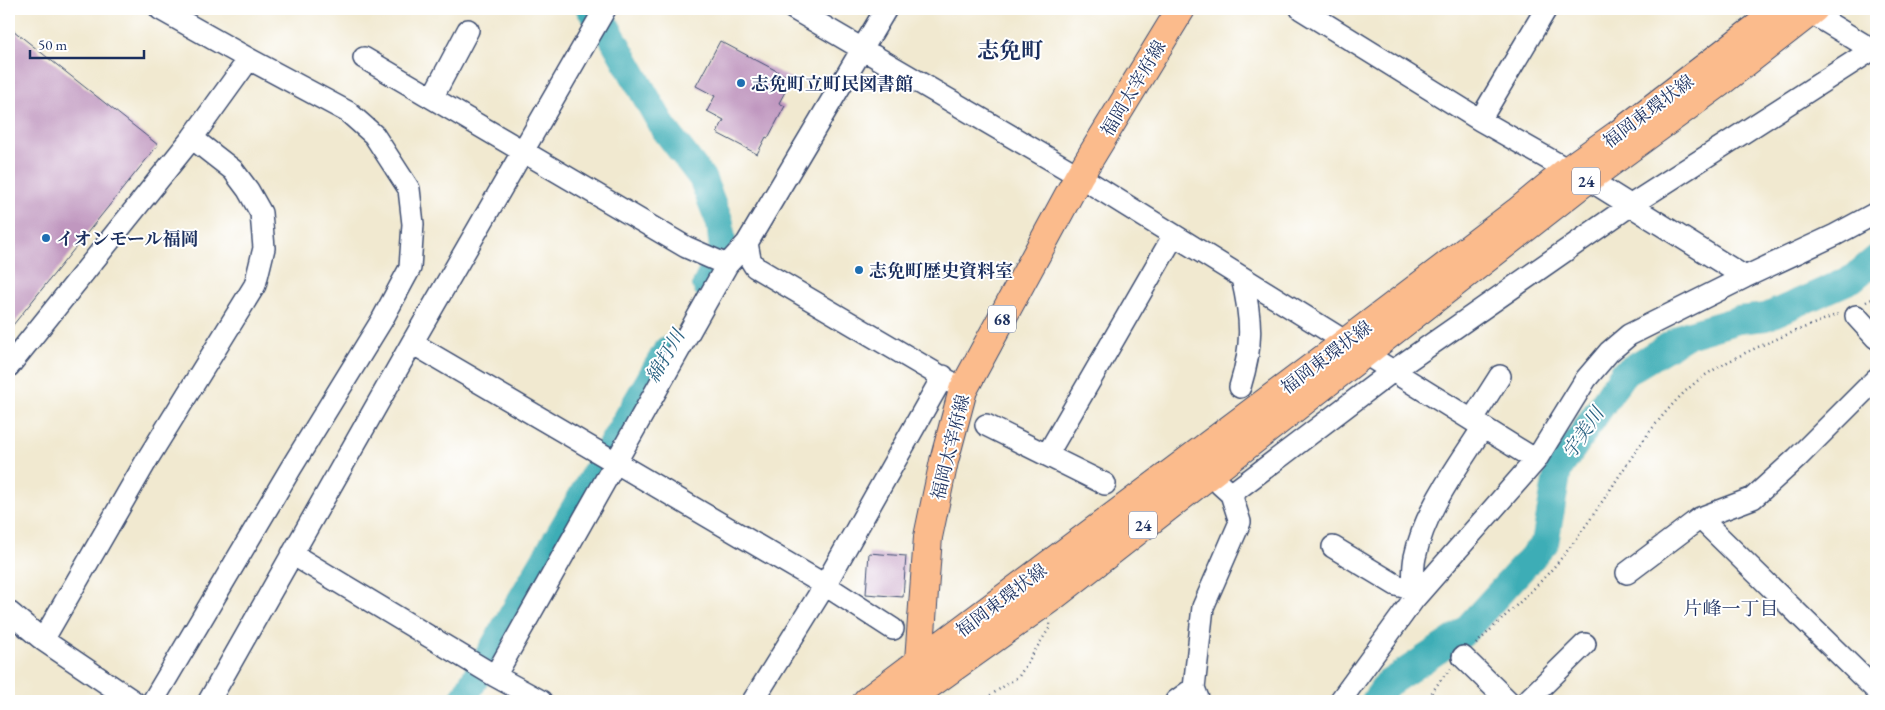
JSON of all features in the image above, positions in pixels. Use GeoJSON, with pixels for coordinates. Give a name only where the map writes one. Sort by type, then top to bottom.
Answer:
{"type":"FeatureCollection","features":[{"type":"Feature","properties":{"kind":"main road","name":"福岡太宰府線"},"geometry":{"type":"LineString","coordinates":[[914,698],[928,537],[944,461],[953,383],[1181,9]]}},
{"type":"Feature","properties":{"kind":"main road","name":"福岡東環状線"},"geometry":{"type":"LineString","coordinates":[[1578,175],[1628,127],[1781,9]]}},
{"type":"Feature","properties":{"kind":"main road","name":"福岡東環状線"},"geometry":{"type":"LineString","coordinates":[[867,701],[917,662],[1355,348],[1578,175],[1718,84],[1810,10]]}},
{"type":"Feature","properties":{"kind":"main road","name":"福岡東環状線"},"geometry":{"type":"LineString","coordinates":[[914,698],[1049,599],[1209,474],[1355,348]]}},
{"type":"Feature","properties":{"kind":"street"},"geometry":{"type":"LineString","coordinates":[[154,701],[291,468],[382,320],[410,268],[413,224],[409,189],[374,134],[348,112],[160,9]]}},
{"type":"Feature","properties":{"kind":"street"},"geometry":{"type":"LineString","coordinates":[[209,701],[605,9]]}},
{"type":"Feature","properties":{"kind":"street"},"geometry":{"type":"LineString","coordinates":[[794,9],[1079,176],[1536,460]]}},
{"type":"Feature","properties":{"kind":"street"},"geometry":{"type":"LineString","coordinates":[[495,676],[727,265],[747,243],[886,9]]}},
{"type":"Feature","properties":{"kind":"street"},"geometry":{"type":"LineString","coordinates":[[1301,9],[1480,120],[1632,205],[1746,277]]}},
{"type":"Feature","properties":{"kind":"street"},"geometry":{"type":"LineString","coordinates":[[1480,120],[1546,9]]}},
{"type":"Feature","properties":{"kind":"street"},"geometry":{"type":"LineString","coordinates":[[1231,494],[1393,371],[1632,205],[1874,51],[1810,10]]}},
{"type":"Feature","properties":{"kind":"street"},"geometry":{"type":"LineString","coordinates":[[432,98],[468,30]]}},
{"type":"Feature","properties":{"kind":"street"},"geometry":{"type":"LineString","coordinates":[[364,58],[686,247],[727,265]]}},
{"type":"Feature","properties":{"kind":"street"},"geometry":{"type":"LineString","coordinates":[[9,366],[192,138],[249,59]]}},
{"type":"Feature","properties":{"kind":"street"},"geometry":{"type":"LineString","coordinates":[[43,640],[145,463],[255,285],[264,248],[261,213],[248,190],[233,170],[192,138]]}},
{"type":"Feature","properties":{"kind":"street"},"geometry":{"type":"LineString","coordinates":[[1340,701],[1414,595],[1536,460],[1586,379],[1609,352],[1629,335],[1746,277],[1835,236],[1876,213]]}},
{"type":"Feature","properties":{"kind":"street"},"geometry":{"type":"LineString","coordinates":[[1047,455],[1174,235]]}},
{"type":"Feature","properties":{"kind":"street"},"geometry":{"type":"LineString","coordinates":[[747,243],[750,258],[755,267],[953,383],[753,701]]}},
{"type":"Feature","properties":{"kind":"street"},"geometry":{"type":"LineString","coordinates":[[1240,386],[1247,363],[1250,338],[1250,310],[1242,278]]}},
{"type":"Feature","properties":{"kind":"street"},"geometry":{"type":"LineString","coordinates":[[1854,310],[1876,338]]}},
{"type":"Feature","properties":{"kind":"street"},"geometry":{"type":"LineString","coordinates":[[412,344],[825,585],[893,628]]}},
{"type":"Feature","properties":{"kind":"street"},"geometry":{"type":"LineString","coordinates":[[1414,595],[1415,557],[1426,527],[1500,376]]}},
{"type":"Feature","properties":{"kind":"street"},"geometry":{"type":"LineString","coordinates":[[1627,573],[1700,518],[1753,498],[1797,458],[1876,379]]}},
{"type":"Feature","properties":{"kind":"street"},"geometry":{"type":"LineString","coordinates":[[986,424],[1105,484]]}},
{"type":"Feature","properties":{"kind":"street"},"geometry":{"type":"LineString","coordinates":[[1176,701],[1197,695],[1203,607],[1240,522],[1231,494],[1209,474]]}},
{"type":"Feature","properties":{"kind":"street"},"geometry":{"type":"LineString","coordinates":[[1700,518],[1876,690]]}},
{"type":"Feature","properties":{"kind":"street"},"geometry":{"type":"LineString","coordinates":[[1333,547],[1414,595]]}},
{"type":"Feature","properties":{"kind":"street"},"geometry":{"type":"LineString","coordinates":[[292,554],[495,676],[541,701]]}},
{"type":"Feature","properties":{"kind":"street"},"geometry":{"type":"LineString","coordinates":[[9,612],[43,640],[133,701]]}},
{"type":"Feature","properties":{"kind":"street"},"geometry":{"type":"LineString","coordinates":[[1527,701],[1585,644]]}},
{"type":"Feature","properties":{"kind":"street"},"geometry":{"type":"LineString","coordinates":[[1463,657],[1508,701]]}},
{"type":"Feature","properties":{"kind":"path"},"geometry":{"type":"LineString","coordinates":[[1426,701],[1442,678],[1536,586],[1559,560],[1642,443],[1667,410],[1685,392],[1731,360],[1854,310],[1876,297]]}},
{"type":"Feature","properties":{"kind":"path"},"geometry":{"type":"LineString","coordinates":[[982,701],[1019,676],[1032,657],[1050,627],[1049,599]]}},
{"type":"Feature","properties":{"kind":"building","name":"イオンモール福岡"},"geometry":{"type":"Polygon","coordinates":[[[9,27],[158,145],[9,330],[9,27]]]}},
{"type":"Feature","properties":{"kind":"building"},"geometry":{"type":"Polygon","coordinates":[[[720,41],[792,79],[779,103],[785,106],[757,154],[717,133],[724,120],[707,111],[715,96],[696,86],[720,41]]]}},
{"type":"Feature","properties":{"kind":"building"},"geometry":{"type":"Polygon","coordinates":[[[869,553],[906,556],[903,597],[866,594],[869,553]]]}},
{"type":"Feature","properties":{"kind":"waterway","name":"綿打川"},"geometry":{"type":"LineString","coordinates":[[590,9],[607,28],[663,127],[702,178],[720,223],[723,250],[706,285]]}},
{"type":"Feature","properties":{"kind":"waterway","name":"宇美川"},"geometry":{"type":"LineString","coordinates":[[1375,701],[1387,684],[1462,634],[1545,543],[1558,470],[1623,374],[1687,335],[1738,320],[1766,317],[1852,279],[1876,259]]}},
{"type":"Feature","properties":{"kind":"waterway","name":"綿打川"},"geometry":{"type":"LineString","coordinates":[[462,701],[667,350]]}},
{"type":"Feature","properties":{"kind":"place","name":"志免町立町民図書館"},"geometry":{"type":"Point","coordinates":[741,83]}},
{"type":"Feature","properties":{"kind":"place","name":"イオンモール福岡"},"geometry":{"type":"Point","coordinates":[46,238]}},
{"type":"Feature","properties":{"kind":"place","name":"志免町歴史資料室"},"geometry":{"type":"Point","coordinates":[859,270]}},
{"type":"Feature","properties":{"kind":"district","name":"志免町"},"geometry":{"type":"Point","coordinates":[1010,50]}},
{"type":"Feature","properties":{"kind":"district","name":"片峰一丁目"},"geometry":{"type":"Point","coordinates":[1731,608]}}]}
